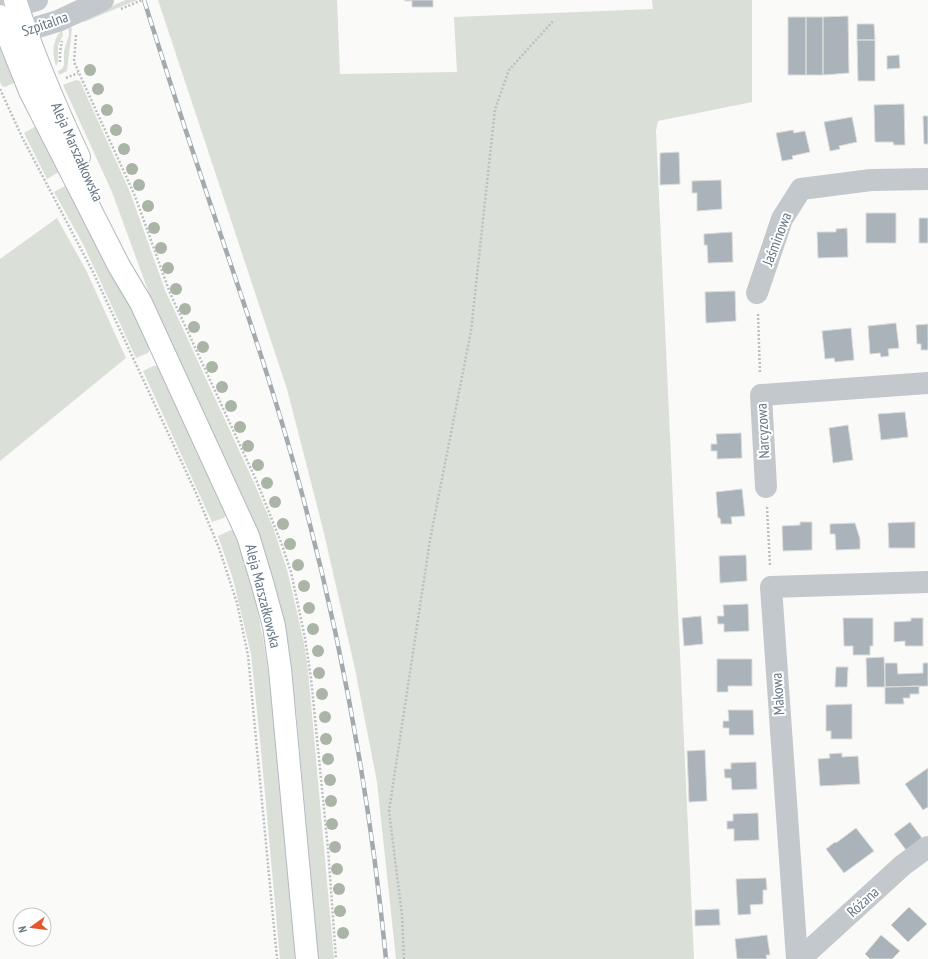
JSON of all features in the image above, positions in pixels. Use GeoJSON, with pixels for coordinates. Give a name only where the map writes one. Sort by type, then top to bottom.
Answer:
{"type":"FeatureCollection","features":[{"type":"Feature","properties":{"kind":"main road","name":"Aleja Marszałkowska"},"geometry":{"type":"LineString","coordinates":[[11,17],[25,81],[119,266],[141,303],[248,536],[274,626],[280,669],[307,959]]}},
{"type":"Feature","properties":{"kind":"street","name":"Szpitalna"},"geometry":{"type":"LineString","coordinates":[[11,17],[38,0]]}},
{"type":"Feature","properties":{"kind":"street","name":"Szpitalna"},"geometry":{"type":"LineString","coordinates":[[11,17],[58,21],[103,0]]}},
{"type":"Feature","properties":{"kind":"street","name":"Jaśminowa"},"geometry":{"type":"LineString","coordinates":[[757,293],[782,219],[800,189],[872,180],[928,179]]}},
{"type":"Feature","properties":{"kind":"street","name":"Narcyzowa"},"geometry":{"type":"LineString","coordinates":[[766,487],[761,395],[928,382]]}},
{"type":"Feature","properties":{"kind":"street"},"geometry":{"type":"LineString","coordinates":[[771,587],[928,582]]}},
{"type":"Feature","properties":{"kind":"street","name":"Makowa"},"geometry":{"type":"LineString","coordinates":[[771,587],[799,959]]}},
{"type":"Feature","properties":{"kind":"street","name":"Różana"},"geometry":{"type":"LineString","coordinates":[[799,959],[903,865],[928,847]]}},
{"type":"Feature","properties":{"kind":"path"},"geometry":{"type":"LineString","coordinates":[[404,959],[402,915],[389,811],[430,540],[471,331],[495,109],[509,70],[554,20]]}},
{"type":"Feature","properties":{"kind":"path"},"geometry":{"type":"LineString","coordinates":[[0,89],[22,137],[93,272],[196,493],[222,554],[236,603],[248,655],[277,959]]}},
{"type":"Feature","properties":{"kind":"path"},"geometry":{"type":"LineString","coordinates":[[757,293],[761,395]]}},
{"type":"Feature","properties":{"kind":"path"},"geometry":{"type":"LineString","coordinates":[[766,487],[771,587]]}},
{"type":"Feature","properties":{"kind":"shaded area"},"geometry":{"type":"Polygon","coordinates":[[[126,0],[137,0],[84,22],[80,19],[126,0]]]}},
{"type":"Feature","properties":{"kind":"shaded area"},"geometry":{"type":"Polygon","coordinates":[[[158,0],[337,0],[340,74],[457,72],[454,17],[653,9],[652,0],[752,0],[752,102],[658,121],[656,131],[694,959],[396,959],[377,782],[355,669],[323,529],[287,389],[158,0]]]}},
{"type":"Feature","properties":{"kind":"shaded area"},"geometry":{"type":"Polygon","coordinates":[[[70,26],[72,29],[67,71],[59,75],[58,71],[62,69],[64,65],[64,51],[69,35],[68,27],[70,26]]]}},
{"type":"Feature","properties":{"kind":"shaded area"},"geometry":{"type":"Polygon","coordinates":[[[62,30],[63,35],[58,46],[58,62],[56,66],[54,47],[56,38],[62,30]]]}},
{"type":"Feature","properties":{"kind":"shaded area"},"geometry":{"type":"Polygon","coordinates":[[[0,41],[18,81],[5,87],[2,86],[0,82],[0,41]]]}},
{"type":"Feature","properties":{"kind":"shaded area"},"geometry":{"type":"Polygon","coordinates":[[[76,80],[80,81],[130,192],[165,290],[255,485],[273,527],[288,573],[304,643],[308,670],[334,959],[318,959],[296,711],[285,632],[276,591],[262,546],[246,504],[150,296],[112,192],[63,85],[76,80]]]}},
{"type":"Feature","properties":{"kind":"shaded area"},"geometry":{"type":"Polygon","coordinates":[[[36,126],[59,172],[47,179],[24,133],[36,126]]]}},
{"type":"Feature","properties":{"kind":"shaded area"},"geometry":{"type":"Polygon","coordinates":[[[65,186],[70,187],[105,252],[150,349],[148,353],[136,358],[83,244],[54,192],[65,186]]]}},
{"type":"Feature","properties":{"kind":"shaded area"},"geometry":{"type":"Polygon","coordinates":[[[57,218],[86,270],[126,358],[0,461],[0,259],[57,218]]]}},
{"type":"Feature","properties":{"kind":"shaded area"},"geometry":{"type":"Polygon","coordinates":[[[153,366],[158,366],[226,514],[224,518],[212,522],[143,371],[153,366]]]}},
{"type":"Feature","properties":{"kind":"shaded area"},"geometry":{"type":"Polygon","coordinates":[[[233,530],[244,560],[252,590],[270,681],[296,959],[280,959],[251,654],[233,579],[218,536],[233,530]]]}},
{"type":"Feature","properties":{"kind":"building"},"geometry":{"type":"Polygon","coordinates":[[[405,0],[433,0],[433,7],[412,7],[412,1],[405,0]]]}},
{"type":"Feature","properties":{"kind":"building"},"geometry":{"type":"Polygon","coordinates":[[[848,16],[849,73],[823,75],[823,17],[848,16]]]}},
{"type":"Feature","properties":{"kind":"building"},"geometry":{"type":"Polygon","coordinates":[[[788,17],[806,17],[806,75],[788,75],[788,17]]]}},
{"type":"Feature","properties":{"kind":"building"},"geometry":{"type":"Polygon","coordinates":[[[806,17],[823,17],[823,75],[806,75],[806,17]]]}},
{"type":"Feature","properties":{"kind":"building"},"geometry":{"type":"Polygon","coordinates":[[[857,24],[874,24],[875,40],[857,40],[857,24]]]}},
{"type":"Feature","properties":{"kind":"building"},"geometry":{"type":"Polygon","coordinates":[[[857,40],[875,40],[875,81],[858,81],[857,40]]]}},
{"type":"Feature","properties":{"kind":"building"},"geometry":{"type":"Polygon","coordinates":[[[899,55],[900,68],[887,69],[887,56],[899,55]]]}},
{"type":"Feature","properties":{"kind":"building"},"geometry":{"type":"Polygon","coordinates":[[[904,104],[905,145],[894,145],[893,142],[875,142],[874,105],[904,104]]]}},
{"type":"Feature","properties":{"kind":"building"},"geometry":{"type":"Polygon","coordinates":[[[923,116],[928,116],[928,144],[924,144],[923,116]]]}},
{"type":"Feature","properties":{"kind":"building"},"geometry":{"type":"Polygon","coordinates":[[[852,117],[857,142],[839,146],[840,149],[830,151],[824,122],[852,117]]]}},
{"type":"Feature","properties":{"kind":"building"},"geometry":{"type":"Polygon","coordinates":[[[793,130],[794,133],[805,131],[810,152],[792,156],[793,159],[782,161],[776,133],[793,130]]]}},
{"type":"Feature","properties":{"kind":"building"},"geometry":{"type":"Polygon","coordinates":[[[679,152],[680,184],[660,185],[660,153],[679,152]]]}},
{"type":"Feature","properties":{"kind":"building"},"geometry":{"type":"Polygon","coordinates":[[[721,180],[722,209],[697,211],[697,193],[692,193],[692,181],[721,180]]]}},
{"type":"Feature","properties":{"kind":"building"},"geometry":{"type":"Polygon","coordinates":[[[866,213],[896,213],[896,243],[866,243],[866,213]]]}},
{"type":"Feature","properties":{"kind":"building"},"geometry":{"type":"Polygon","coordinates":[[[919,218],[928,218],[928,243],[919,243],[919,218]]]}},
{"type":"Feature","properties":{"kind":"building"},"geometry":{"type":"Polygon","coordinates":[[[847,228],[848,257],[818,258],[817,232],[836,232],[836,229],[847,228]]]}},
{"type":"Feature","properties":{"kind":"building"},"geometry":{"type":"Polygon","coordinates":[[[732,232],[733,262],[708,263],[707,245],[704,245],[704,234],[732,232]]]}},
{"type":"Feature","properties":{"kind":"building"},"geometry":{"type":"Polygon","coordinates":[[[735,291],[736,321],[706,323],[705,292],[735,291]]]}},
{"type":"Feature","properties":{"kind":"building"},"geometry":{"type":"Polygon","coordinates":[[[896,323],[899,348],[888,349],[889,356],[881,357],[880,353],[870,354],[868,326],[896,323]]]}},
{"type":"Feature","properties":{"kind":"building"},"geometry":{"type":"Polygon","coordinates":[[[928,324],[928,350],[921,350],[921,344],[917,344],[916,325],[928,324]]]}},
{"type":"Feature","properties":{"kind":"building"},"geometry":{"type":"Polygon","coordinates":[[[851,328],[854,360],[835,362],[834,358],[825,359],[822,331],[851,328]]]}},
{"type":"Feature","properties":{"kind":"building"},"geometry":{"type":"Polygon","coordinates":[[[905,412],[908,437],[881,440],[878,414],[905,412]]]}},
{"type":"Feature","properties":{"kind":"building"},"geometry":{"type":"Polygon","coordinates":[[[848,425],[853,460],[833,463],[829,428],[848,425]]]}},
{"type":"Feature","properties":{"kind":"building"},"geometry":{"type":"Polygon","coordinates":[[[741,433],[742,458],[717,459],[717,451],[711,451],[711,444],[717,444],[716,434],[741,433]]]}},
{"type":"Feature","properties":{"kind":"building"},"geometry":{"type":"Polygon","coordinates":[[[742,489],[745,516],[731,517],[732,524],[721,524],[720,518],[718,518],[716,492],[742,489]]]}},
{"type":"Feature","properties":{"kind":"building"},"geometry":{"type":"Polygon","coordinates":[[[800,522],[812,522],[812,550],[783,551],[782,526],[800,525],[800,522]]]}},
{"type":"Feature","properties":{"kind":"building"},"geometry":{"type":"Polygon","coordinates":[[[915,522],[915,548],[889,548],[888,523],[915,522]]]}},
{"type":"Feature","properties":{"kind":"building"},"geometry":{"type":"Polygon","coordinates":[[[855,523],[860,539],[860,549],[836,550],[835,534],[830,534],[830,524],[855,523]]]}},
{"type":"Feature","properties":{"kind":"building"},"geometry":{"type":"Polygon","coordinates":[[[746,555],[747,581],[720,583],[719,556],[746,555]]]}},
{"type":"Feature","properties":{"kind":"building"},"geometry":{"type":"Polygon","coordinates":[[[748,604],[749,631],[724,632],[724,624],[718,624],[717,616],[724,616],[723,605],[748,604]]]}},
{"type":"Feature","properties":{"kind":"building"},"geometry":{"type":"Polygon","coordinates":[[[701,616],[703,644],[684,646],[682,618],[701,616]]]}},
{"type":"Feature","properties":{"kind":"building"},"geometry":{"type":"Polygon","coordinates":[[[843,618],[873,618],[873,646],[870,646],[870,655],[853,655],[853,646],[844,646],[843,618]]]}},
{"type":"Feature","properties":{"kind":"building"},"geometry":{"type":"Polygon","coordinates":[[[911,618],[923,618],[923,646],[905,646],[905,641],[894,642],[894,622],[911,621],[911,618]]]}},
{"type":"Feature","properties":{"kind":"building"},"geometry":{"type":"Polygon","coordinates":[[[884,657],[885,687],[867,687],[866,658],[884,657]]]}},
{"type":"Feature","properties":{"kind":"building"},"geometry":{"type":"Polygon","coordinates":[[[717,659],[752,659],[752,686],[728,686],[728,692],[717,692],[717,659]]]}},
{"type":"Feature","properties":{"kind":"building"},"geometry":{"type":"Polygon","coordinates":[[[885,663],[897,663],[898,674],[923,673],[923,663],[928,663],[928,686],[885,687],[885,663]]]}},
{"type":"Feature","properties":{"kind":"building"},"geometry":{"type":"Polygon","coordinates":[[[836,667],[848,667],[847,687],[835,687],[836,667]]]}},
{"type":"Feature","properties":{"kind":"building"},"geometry":{"type":"Polygon","coordinates":[[[919,686],[919,694],[910,694],[910,698],[903,698],[904,704],[885,704],[885,687],[919,686]]]}},
{"type":"Feature","properties":{"kind":"building"},"geometry":{"type":"Polygon","coordinates":[[[852,704],[852,739],[831,739],[831,731],[826,731],[826,705],[852,704]]]}},
{"type":"Feature","properties":{"kind":"building"},"geometry":{"type":"Polygon","coordinates":[[[728,710],[753,710],[754,735],[729,735],[729,728],[723,728],[723,721],[729,721],[728,710]]]}},
{"type":"Feature","properties":{"kind":"building"},"geometry":{"type":"Polygon","coordinates":[[[705,750],[707,801],[689,802],[687,751],[705,750]]]}},
{"type":"Feature","properties":{"kind":"building"},"geometry":{"type":"Polygon","coordinates":[[[842,753],[842,757],[858,756],[860,784],[820,786],[818,759],[830,758],[829,754],[842,753]]]}},
{"type":"Feature","properties":{"kind":"building"},"geometry":{"type":"Polygon","coordinates":[[[756,762],[757,789],[732,790],[731,778],[725,778],[724,769],[731,769],[731,763],[756,762]]]}},
{"type":"Feature","properties":{"kind":"building"},"geometry":{"type":"Polygon","coordinates":[[[928,768],[928,807],[923,810],[905,784],[928,768]]]}},
{"type":"Feature","properties":{"kind":"building"},"geometry":{"type":"Polygon","coordinates":[[[758,813],[759,840],[734,841],[734,829],[727,829],[727,821],[733,821],[733,814],[758,813]]]}},
{"type":"Feature","properties":{"kind":"building"},"geometry":{"type":"Polygon","coordinates":[[[910,822],[922,838],[906,850],[894,834],[910,822]]]}},
{"type":"Feature","properties":{"kind":"building"},"geometry":{"type":"Polygon","coordinates":[[[856,828],[874,851],[844,873],[826,849],[856,828]]]}},
{"type":"Feature","properties":{"kind":"building"},"geometry":{"type":"Polygon","coordinates":[[[766,878],[767,890],[763,890],[763,904],[750,905],[751,914],[738,915],[736,879],[766,878]]]}},
{"type":"Feature","properties":{"kind":"building"},"geometry":{"type":"Polygon","coordinates":[[[909,907],[927,924],[908,942],[891,925],[909,907]]]}},
{"type":"Feature","properties":{"kind":"building"},"geometry":{"type":"Polygon","coordinates":[[[719,909],[720,925],[695,926],[695,910],[719,909]]]}},
{"type":"Feature","properties":{"kind":"building"},"geometry":{"type":"Polygon","coordinates":[[[767,935],[770,955],[766,955],[767,959],[737,959],[735,939],[767,935]]]}},
{"type":"Feature","properties":{"kind":"building"},"geometry":{"type":"Polygon","coordinates":[[[881,935],[900,951],[892,959],[870,959],[865,954],[881,935]]]}},
{"type":"Feature","properties":{"kind":"railway"},"geometry":{"type":"LineString","coordinates":[[144,0],[275,399],[298,479],[328,597],[352,717],[372,838],[386,959]]}}]}
